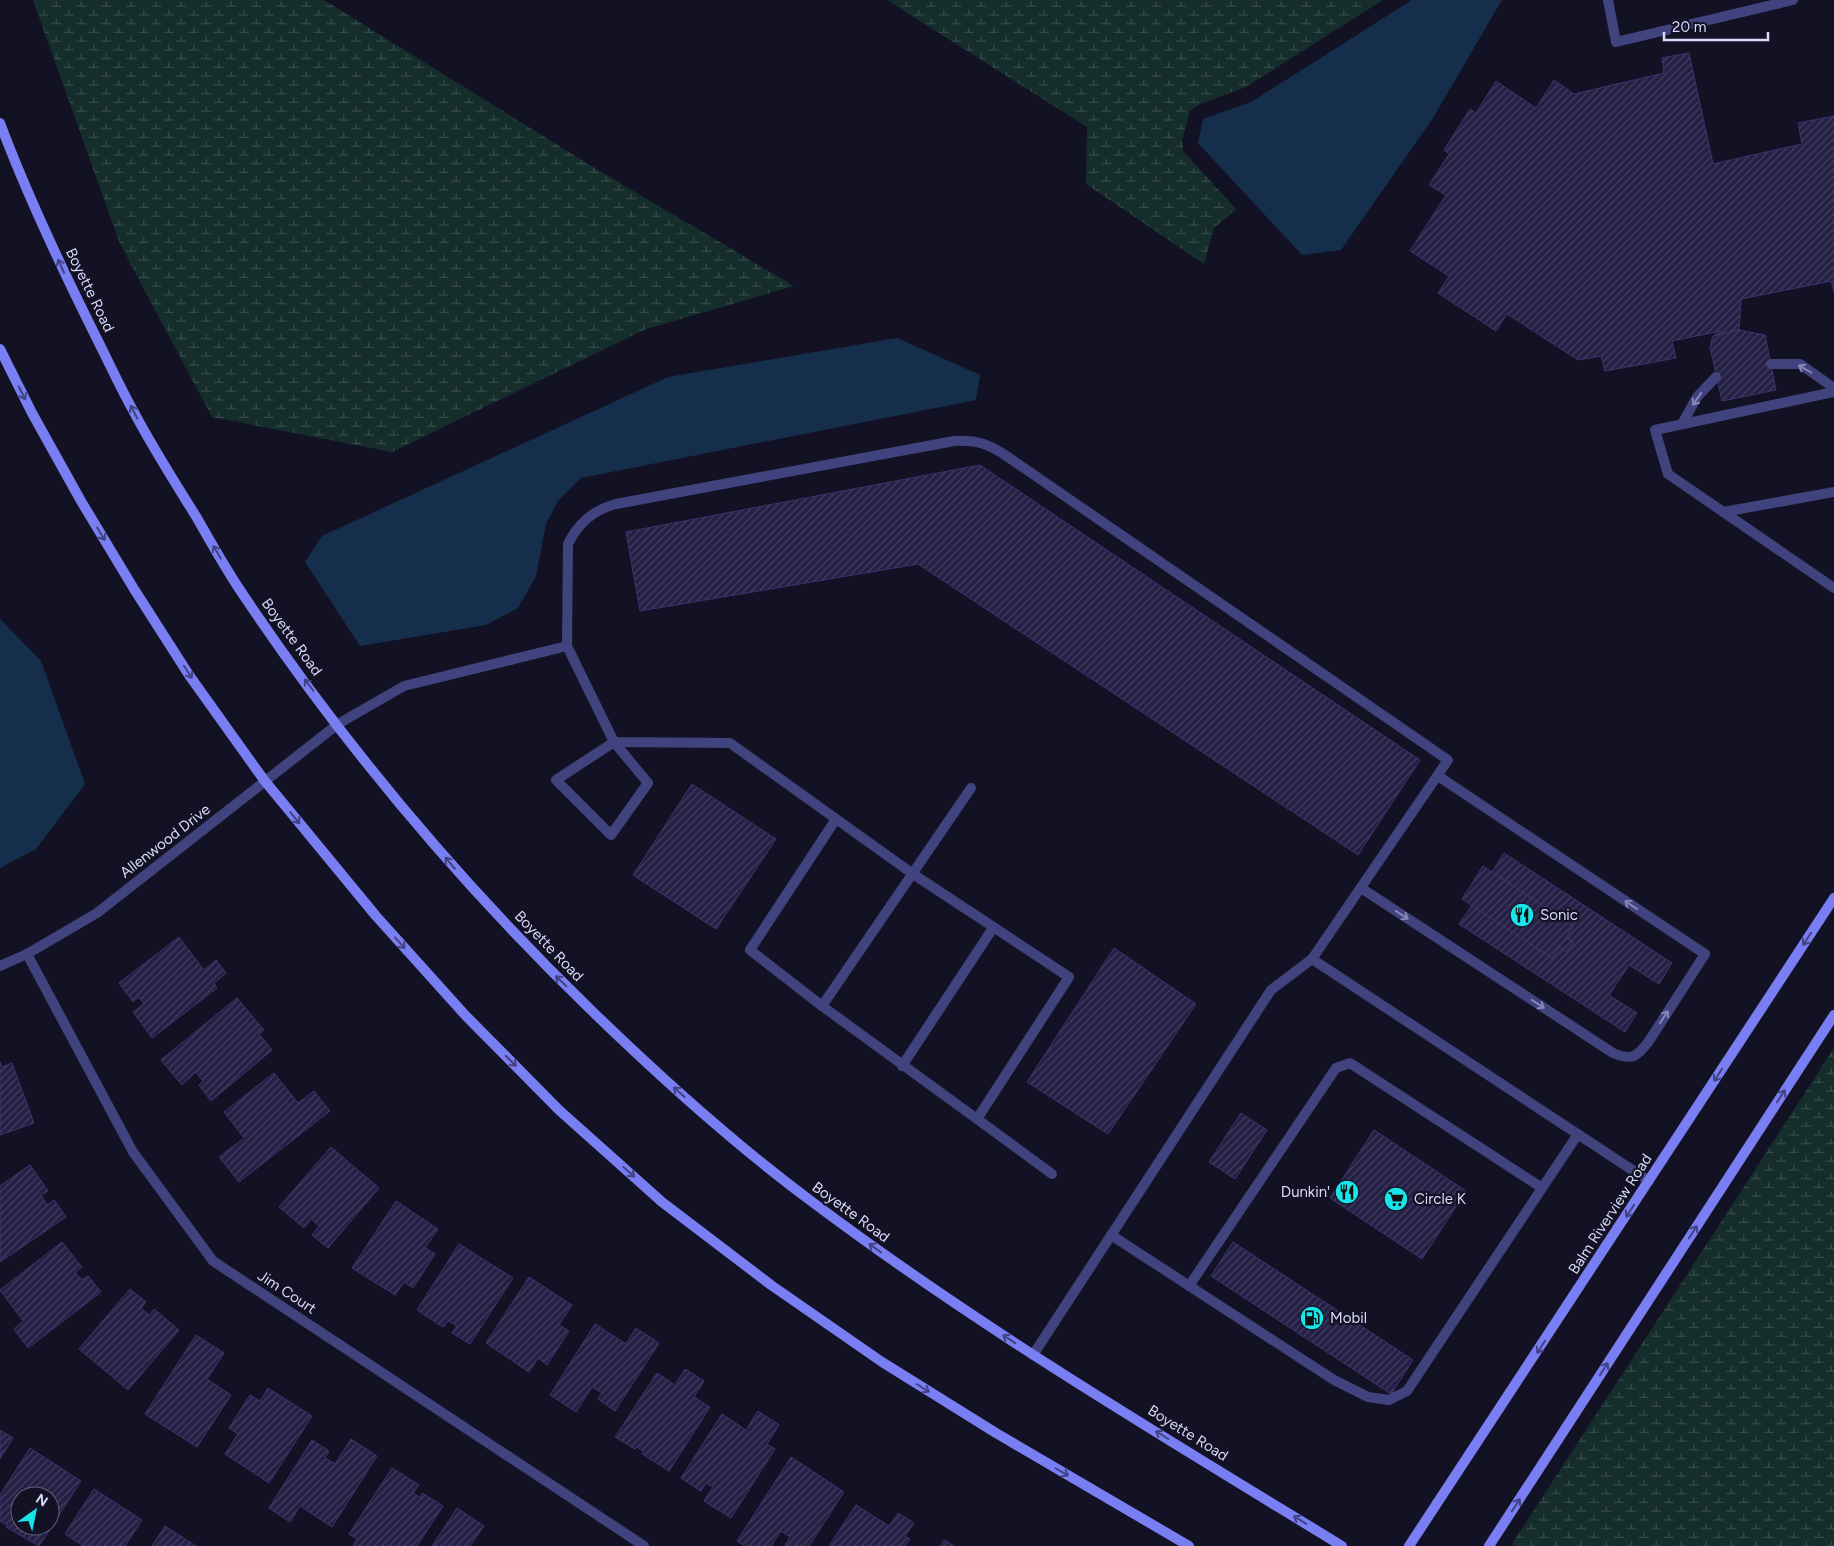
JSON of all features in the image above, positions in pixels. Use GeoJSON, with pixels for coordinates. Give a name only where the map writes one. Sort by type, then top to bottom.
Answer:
{"type":"FeatureCollection","features":[{"type":"Feature","properties":{"kind":"main road","name":"Boyette Road"},"geometry":{"type":"LineString","coordinates":[[0,123],[70,286],[137,418],[237,585],[287,656],[396,799],[460,874],[532,952],[626,1044],[715,1125],[809,1200],[897,1264],[1033,1355],[1342,1546]]}},
{"type":"Feature","properties":{"kind":"main road"},"geometry":{"type":"LineString","coordinates":[[0,349],[36,421],[134,589],[189,675],[264,780],[376,916],[466,1016],[559,1110],[662,1202],[771,1285],[882,1362],[996,1433],[1189,1546]]}},
{"type":"Feature","properties":{"kind":"main road","name":"Balm Riverview Road"},"geometry":{"type":"LineString","coordinates":[[1409,1546],[1834,898]]}},
{"type":"Feature","properties":{"kind":"main road"},"geometry":{"type":"LineString","coordinates":[[1489,1546],[1834,1015]]}},
{"type":"Feature","properties":{"kind":"street"},"geometry":{"type":"LineString","coordinates":[[1608,0],[1616,42],[1793,0]]}},
{"type":"Feature","properties":{"kind":"street"},"geometry":{"type":"LineString","coordinates":[[1771,364],[1800,364],[1834,388]]}},
{"type":"Feature","properties":{"kind":"street"},"geometry":{"type":"LineString","coordinates":[[1682,424],[1697,397],[1716,377]]}},
{"type":"Feature","properties":{"kind":"street"},"geometry":{"type":"LineString","coordinates":[[1834,392],[1654,430],[1668,474],[1834,588]]}},
{"type":"Feature","properties":{"kind":"street"},"geometry":{"type":"LineString","coordinates":[[976,1119],[1069,978],[836,820],[730,743],[614,742],[556,780],[611,835],[648,783],[614,742],[567,646],[568,544],[574,532],[591,514],[605,507],[945,443],[972,440],[992,446],[1008,456],[1448,760],[1312,958],[1271,990],[1033,1355]]}},
{"type":"Feature","properties":{"kind":"street"},"geometry":{"type":"LineString","coordinates":[[1723,512],[1834,492]]}},
{"type":"Feature","properties":{"kind":"street","name":"Allenwood Drive"},"geometry":{"type":"LineString","coordinates":[[0,966],[27,954],[97,913],[264,780],[338,724],[404,686],[567,646]]}},
{"type":"Feature","properties":{"kind":"street"},"geometry":{"type":"LineString","coordinates":[[1361,888],[1612,1053],[1622,1057],[1632,1057],[1640,1053],[1649,1041],[1705,954],[1438,776]]}},
{"type":"Feature","properties":{"kind":"street"},"geometry":{"type":"LineString","coordinates":[[822,1006],[971,788]]}},
{"type":"Feature","properties":{"kind":"street"},"geometry":{"type":"LineString","coordinates":[[836,820],[750,950],[902,1066],[1052,1174]]}},
{"type":"Feature","properties":{"kind":"street"},"geometry":{"type":"LineString","coordinates":[[902,1066],[993,928]]}},
{"type":"Feature","properties":{"kind":"street","name":"Jim Court"},"geometry":{"type":"LineString","coordinates":[[27,954],[133,1152],[213,1261],[644,1546]]}},
{"type":"Feature","properties":{"kind":"street"},"geometry":{"type":"LineString","coordinates":[[1312,958],[1649,1182]]}},
{"type":"Feature","properties":{"kind":"street"},"geometry":{"type":"LineString","coordinates":[[1189,1286],[1336,1068],[1350,1064],[1542,1188]]}},
{"type":"Feature","properties":{"kind":"street"},"geometry":{"type":"LineString","coordinates":[[1111,1235],[1334,1380],[1368,1397],[1389,1400],[1407,1391],[1578,1134]]}},
{"type":"Feature","properties":{"kind":"green space"},"geometry":{"type":"Polygon","coordinates":[[[33,0],[324,0],[598,170],[794,286],[646,329],[392,452],[212,417],[120,244],[33,0]]]}},
{"type":"Feature","properties":{"kind":"green space"},"geometry":{"type":"Polygon","coordinates":[[[887,0],[1383,0],[1246,87],[1200,104],[1190,111],[1182,140],[1183,151],[1236,209],[1214,228],[1204,264],[1086,184],[1087,127],[887,0]]]}},
{"type":"Feature","properties":{"kind":"green space"},"geometry":{"type":"Polygon","coordinates":[[[1834,1048],[1834,1546],[1515,1546],[1512,1544],[1834,1048]]]}},
{"type":"Feature","properties":{"kind":"water"},"geometry":{"type":"Polygon","coordinates":[[[1412,0],[1502,0],[1433,118],[1341,250],[1302,255],[1198,143],[1203,119],[1251,102],[1412,0]]]}},
{"type":"Feature","properties":{"kind":"water"},"geometry":{"type":"Polygon","coordinates":[[[897,338],[980,375],[976,400],[581,478],[558,501],[546,524],[536,576],[518,608],[486,625],[360,646],[305,562],[322,536],[668,377],[897,338]]]}},
{"type":"Feature","properties":{"kind":"water"},"geometry":{"type":"Polygon","coordinates":[[[0,619],[41,661],[85,784],[36,849],[0,868],[0,619]]]}},
{"type":"Feature","properties":{"kind":"building"},"geometry":{"type":"Polygon","coordinates":[[[1689,53],[1713,164],[1802,144],[1798,123],[1834,116],[1834,292],[1831,281],[1741,299],[1739,330],[1713,336],[1721,331],[1672,341],[1676,358],[1605,371],[1601,356],[1578,360],[1507,314],[1496,331],[1438,293],[1449,276],[1410,251],[1446,195],[1429,185],[1449,154],[1444,150],[1470,109],[1476,113],[1496,81],[1536,108],[1554,80],[1574,94],[1664,73],[1662,58],[1689,53]]]}},
{"type":"Feature","properties":{"kind":"building"},"geometry":{"type":"Polygon","coordinates":[[[1739,330],[1765,335],[1776,390],[1722,401],[1710,347],[1713,336],[1739,330]]]}},
{"type":"Feature","properties":{"kind":"building"},"geometry":{"type":"Polygon","coordinates":[[[980,465],[1420,760],[1358,855],[918,564],[640,611],[626,532],[980,465]]]}},
{"type":"Feature","properties":{"kind":"building"},"geometry":{"type":"Polygon","coordinates":[[[692,784],[776,839],[716,929],[633,875],[692,784]]]}},
{"type":"Feature","properties":{"kind":"building"},"geometry":{"type":"Polygon","coordinates":[[[1504,853],[1672,963],[1659,984],[1629,965],[1609,995],[1637,1013],[1625,1032],[1459,924],[1472,905],[1552,958],[1559,947],[1567,952],[1573,942],[1566,937],[1573,926],[1492,872],[1504,853]]]}},
{"type":"Feature","properties":{"kind":"building","name":"Sonic"},"geometry":{"type":"Polygon","coordinates":[[[1483,866],[1573,926],[1566,937],[1573,942],[1567,952],[1559,947],[1552,958],[1462,899],[1483,866]]]}},
{"type":"Feature","properties":{"kind":"building"},"geometry":{"type":"Polygon","coordinates":[[[179,937],[204,970],[216,960],[226,973],[214,983],[217,988],[152,1038],[133,1012],[144,1004],[139,997],[133,1002],[119,983],[179,937]]]}},
{"type":"Feature","properties":{"kind":"building"},"geometry":{"type":"Polygon","coordinates":[[[1114,948],[1196,1004],[1108,1134],[1027,1082],[1114,948]]]}},
{"type":"Feature","properties":{"kind":"building"},"geometry":{"type":"Polygon","coordinates":[[[237,998],[264,1030],[259,1034],[272,1050],[211,1101],[199,1085],[203,1081],[196,1072],[182,1085],[161,1060],[237,998]]]}},
{"type":"Feature","properties":{"kind":"building"},"geometry":{"type":"Polygon","coordinates":[[[0,1062],[2,1067],[12,1063],[34,1123],[0,1135],[0,1062]]]}},
{"type":"Feature","properties":{"kind":"building"},"geometry":{"type":"Polygon","coordinates":[[[274,1073],[298,1103],[314,1091],[330,1111],[239,1182],[219,1157],[244,1138],[224,1112],[274,1073]]]}},
{"type":"Feature","properties":{"kind":"building"},"geometry":{"type":"Polygon","coordinates":[[[1241,1113],[1267,1130],[1235,1179],[1209,1162],[1241,1113]]]}},
{"type":"Feature","properties":{"kind":"building"},"geometry":{"type":"Polygon","coordinates":[[[1374,1130],[1466,1191],[1422,1259],[1330,1198],[1374,1130]]]}},
{"type":"Feature","properties":{"kind":"building"},"geometry":{"type":"Polygon","coordinates":[[[331,1147],[379,1188],[328,1248],[312,1235],[319,1226],[311,1219],[304,1228],[279,1207],[331,1147]]]}},
{"type":"Feature","properties":{"kind":"building"},"geometry":{"type":"Polygon","coordinates":[[[30,1165],[48,1191],[41,1195],[47,1205],[54,1200],[66,1217],[0,1262],[0,1186],[30,1165]]]}},
{"type":"Feature","properties":{"kind":"building"},"geometry":{"type":"Polygon","coordinates":[[[396,1201],[438,1229],[425,1248],[435,1254],[413,1288],[404,1282],[395,1295],[352,1268],[396,1201]]]}},
{"type":"Feature","properties":{"kind":"building"},"geometry":{"type":"Polygon","coordinates":[[[62,1242],[82,1267],[75,1272],[82,1280],[88,1276],[101,1292],[28,1348],[14,1329],[23,1321],[0,1290],[62,1242]]]}},
{"type":"Feature","properties":{"kind":"building","name":"Mobil"},"geometry":{"type":"Polygon","coordinates":[[[1233,1242],[1413,1360],[1391,1394],[1211,1276],[1233,1242]]]}},
{"type":"Feature","properties":{"kind":"building"},"geometry":{"type":"Polygon","coordinates":[[[459,1244],[513,1278],[470,1344],[452,1333],[457,1326],[448,1321],[443,1327],[417,1310],[459,1244]]]}},
{"type":"Feature","properties":{"kind":"building"},"geometry":{"type":"Polygon","coordinates":[[[529,1277],[572,1305],[559,1325],[569,1331],[547,1365],[538,1358],[529,1372],[486,1343],[529,1277]]]}},
{"type":"Feature","properties":{"kind":"building"},"geometry":{"type":"Polygon","coordinates":[[[130,1289],[146,1302],[141,1308],[149,1315],[154,1309],[179,1330],[128,1390],[79,1349],[130,1289]]]}},
{"type":"Feature","properties":{"kind":"building"},"geometry":{"type":"Polygon","coordinates":[[[595,1324],[626,1344],[636,1328],[659,1343],[615,1411],[598,1399],[602,1393],[592,1387],[576,1412],[550,1395],[595,1324]]]}},
{"type":"Feature","properties":{"kind":"building"},"geometry":{"type":"Polygon","coordinates":[[[196,1335],[224,1353],[207,1379],[231,1395],[197,1447],[145,1414],[196,1335]]]}},
{"type":"Feature","properties":{"kind":"building"},"geometry":{"type":"Polygon","coordinates":[[[685,1369],[704,1381],[694,1397],[710,1407],[669,1471],[642,1454],[643,1451],[637,1447],[635,1449],[615,1437],[657,1373],[675,1385],[685,1369]]]}},
{"type":"Feature","properties":{"kind":"building"},"geometry":{"type":"Polygon","coordinates":[[[268,1388],[312,1416],[269,1483],[225,1454],[238,1434],[229,1428],[250,1395],[260,1401],[268,1388]]]}},
{"type":"Feature","properties":{"kind":"building"},"geometry":{"type":"Polygon","coordinates":[[[758,1411],[779,1425],[767,1444],[775,1449],[731,1518],[704,1501],[713,1487],[706,1483],[701,1491],[681,1478],[722,1414],[746,1430],[758,1411]]]}},
{"type":"Feature","properties":{"kind":"building"},"geometry":{"type":"Polygon","coordinates":[[[0,1430],[13,1438],[0,1459],[0,1430]]]}},
{"type":"Feature","properties":{"kind":"building"},"geometry":{"type":"Polygon","coordinates":[[[351,1439],[377,1456],[332,1527],[300,1506],[290,1522],[269,1508],[312,1440],[329,1451],[325,1458],[335,1464],[351,1439]]]}},
{"type":"Feature","properties":{"kind":"building"},"geometry":{"type":"Polygon","coordinates":[[[30,1448],[81,1481],[60,1514],[60,1486],[10,1486],[10,1529],[0,1521],[0,1495],[30,1448]]]}},
{"type":"Feature","properties":{"kind":"building"},"geometry":{"type":"Polygon","coordinates":[[[791,1457],[844,1492],[809,1546],[786,1546],[790,1537],[781,1531],[771,1546],[745,1546],[737,1541],[791,1457]]]}},
{"type":"Feature","properties":{"kind":"building"},"geometry":{"type":"Polygon","coordinates":[[[392,1468],[419,1485],[413,1493],[420,1497],[422,1493],[443,1506],[417,1546],[353,1546],[357,1539],[349,1534],[392,1468]]]}},
{"type":"Feature","properties":{"kind":"building"},"geometry":{"type":"Polygon","coordinates":[[[94,1489],[142,1520],[125,1546],[83,1546],[65,1534],[94,1489]]]}},
{"type":"Feature","properties":{"kind":"building"},"geometry":{"type":"Polygon","coordinates":[[[856,1505],[889,1526],[898,1513],[914,1523],[905,1536],[910,1539],[905,1546],[829,1546],[856,1505]]]}},
{"type":"Feature","properties":{"kind":"building"},"geometry":{"type":"Polygon","coordinates":[[[457,1508],[484,1526],[470,1546],[432,1546],[457,1508]]]}},
{"type":"Feature","properties":{"kind":"building"},"geometry":{"type":"Polygon","coordinates":[[[165,1526],[196,1546],[152,1546],[165,1526]]]}},
{"type":"Feature","properties":{"kind":"building"},"geometry":{"type":"Polygon","coordinates":[[[22,1536],[45,1536],[39,1546],[22,1536]]]}},
{"type":"Feature","properties":{"kind":"building"},"geometry":{"type":"Polygon","coordinates":[[[944,1540],[954,1546],[940,1546],[944,1540]]]}},
{"type":"Feature","properties":{"kind":"place","name":"Sonic"},"geometry":{"type":"Point","coordinates":[1522,915]}},
{"type":"Feature","properties":{"kind":"place","name":"Dunkin'"},"geometry":{"type":"Point","coordinates":[1347,1192]}},
{"type":"Feature","properties":{"kind":"place","name":"Circle K"},"geometry":{"type":"Point","coordinates":[1396,1199]}},
{"type":"Feature","properties":{"kind":"place","name":"Mobil"},"geometry":{"type":"Point","coordinates":[1312,1318]}}]}
